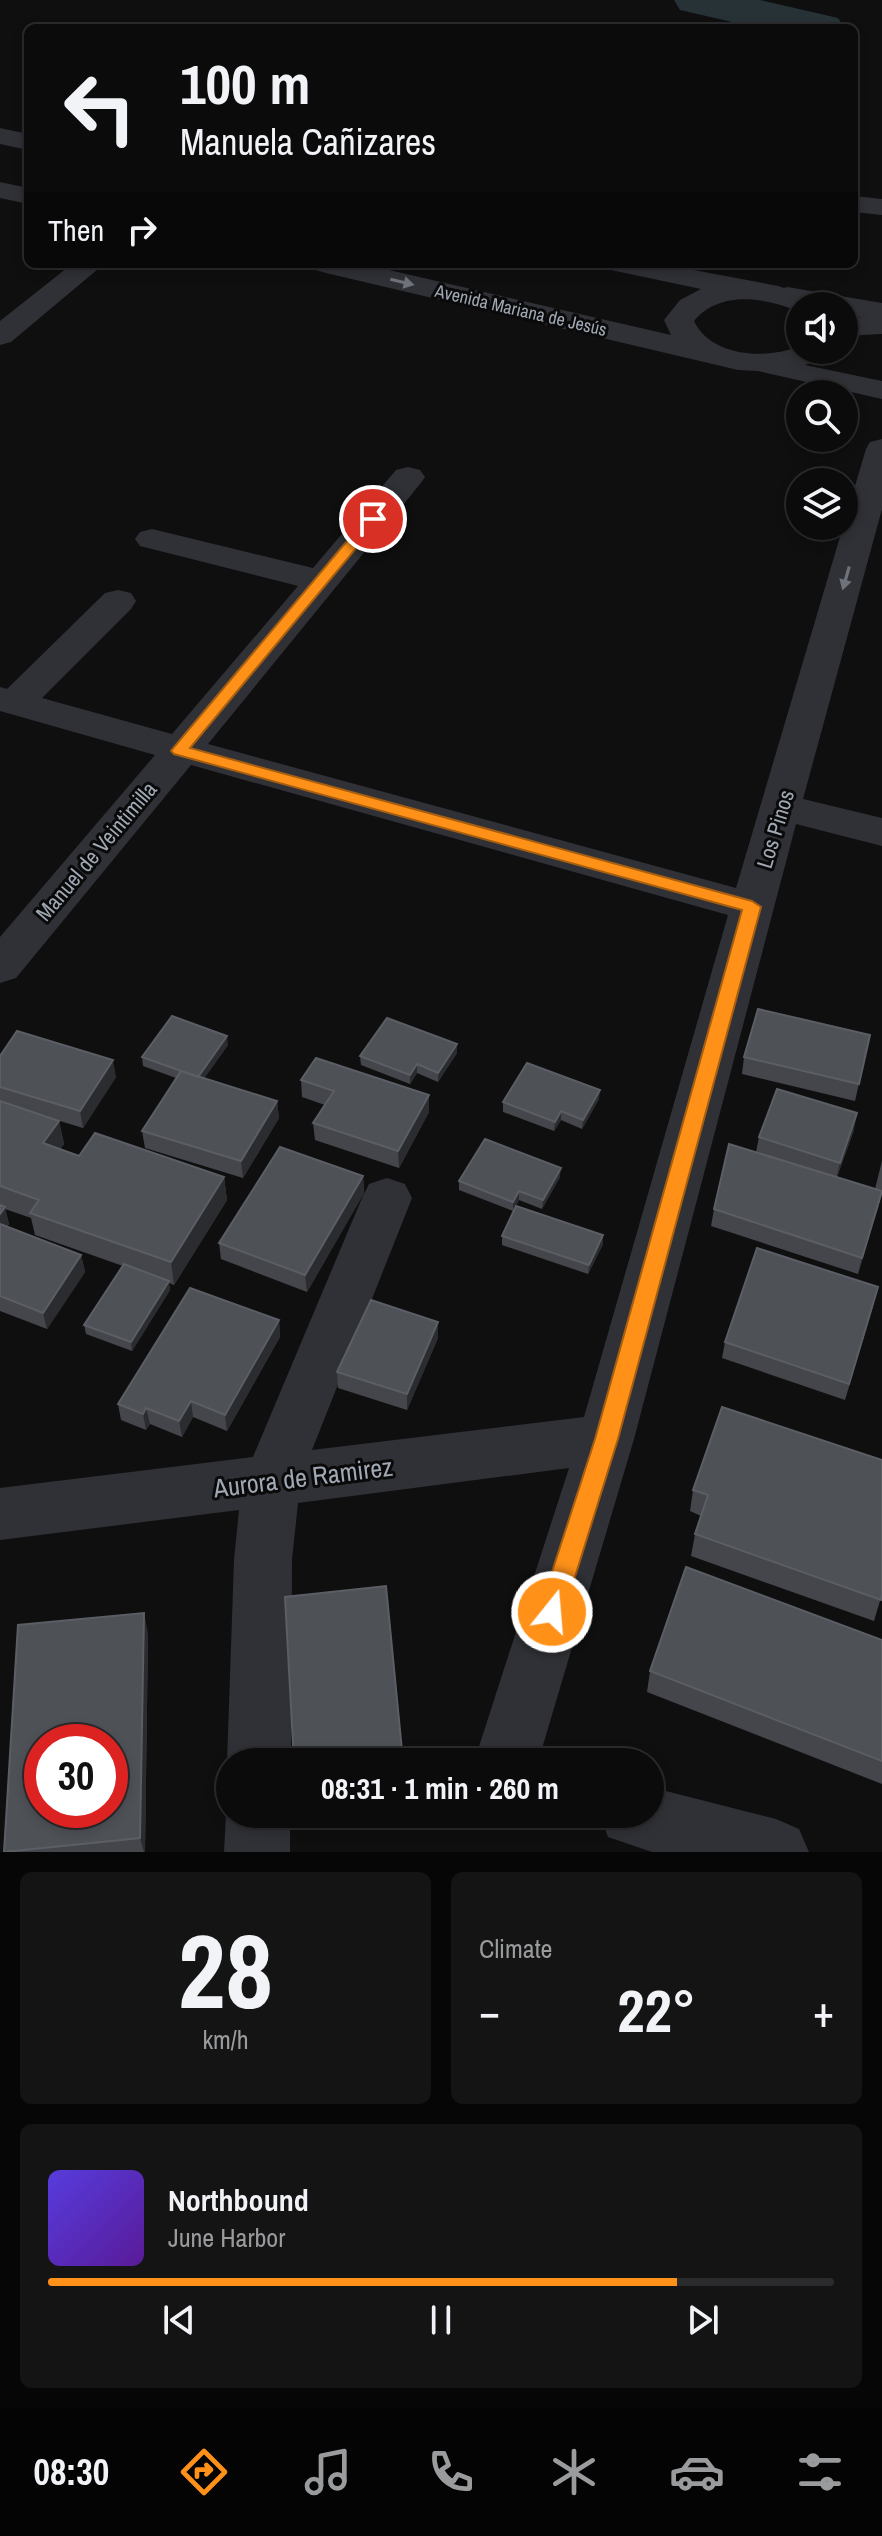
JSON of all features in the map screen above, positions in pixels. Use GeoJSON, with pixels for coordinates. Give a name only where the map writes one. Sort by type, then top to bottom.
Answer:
{"type":"FeatureCollection","features":[{"type":"Feature","properties":{"kind":"street"},"geometry":{"type":"LineString","coordinates":[[0,136],[24,141]]}},
{"type":"Feature","properties":{"kind":"street"},"geometry":{"type":"LineString","coordinates":[[858,181],[882,184]]}},
{"type":"Feature","properties":{"kind":"street"},"geometry":{"type":"LineString","coordinates":[[0,190],[24,195]]}},
{"type":"Feature","properties":{"kind":"street"},"geometry":{"type":"LineString","coordinates":[[858,204],[882,207]]}},
{"type":"Feature","properties":{"kind":"street"},"geometry":{"type":"LineString","coordinates":[[0,336],[85,268]]}},
{"type":"Feature","properties":{"kind":"street","name":"Avenida Mariana de Jesús"},"geometry":{"type":"LineString","coordinates":[[343,268],[726,358],[882,390]]}},
{"type":"Feature","properties":{"kind":"street"},"geometry":{"type":"LineString","coordinates":[[640,268],[786,298]]}},
{"type":"Feature","properties":{"kind":"street"},"geometry":{"type":"LineString","coordinates":[[750,291],[724,292],[702,298],[686,308],[679,320],[682,333],[694,345],[726,358],[786,361]]}},
{"type":"Feature","properties":{"kind":"street"},"geometry":{"type":"LineString","coordinates":[[858,309],[882,312]]}},
{"type":"Feature","properties":{"kind":"street"},"geometry":{"type":"LineString","coordinates":[[858,326],[882,325]]}},
{"type":"Feature","properties":{"kind":"street"},"geometry":{"type":"LineString","coordinates":[[858,359],[882,377]]}},
{"type":"Feature","properties":{"kind":"street","name":"Los Pinos"},"geometry":{"type":"LineString","coordinates":[[510,1748],[606,1439],[882,449]]}},
{"type":"Feature","properties":{"kind":"street","name":"Manuel de Veintimilla"},"geometry":{"type":"LineString","coordinates":[[0,967],[408,477]]}},
{"type":"Feature","properties":{"kind":"street"},"geometry":{"type":"LineString","coordinates":[[152,539],[322,581]]}},
{"type":"Feature","properties":{"kind":"street"},"geometry":{"type":"LineString","coordinates":[[8,701],[118,601]]}},
{"type":"Feature","properties":{"kind":"street"},"geometry":{"type":"LineString","coordinates":[[8,701],[752,907]]}},
{"type":"Feature","properties":{"kind":"street"},"geometry":{"type":"LineString","coordinates":[[782,807],[882,832]]}},
{"type":"Feature","properties":{"kind":"street"},"geometry":{"type":"LineString","coordinates":[[259,1748],[263,1560],[271,1481],[387,1198]]}},
{"type":"Feature","properties":{"kind":"street","name":"Aurora de Ramirez"},"geometry":{"type":"LineString","coordinates":[[0,1514],[606,1439]]}},
{"type":"Feature","properties":{"kind":"street"},"geometry":{"type":"LineString","coordinates":[[664,1823],[776,1852]]}},
{"type":"Feature","properties":{"kind":"street"},"geometry":{"type":"LineString","coordinates":[[257,1852],[258,1828]]}},
{"type":"Feature","properties":{"kind":"building"},"geometry":{"type":"Polygon","coordinates":[[[758,1009],[870,1035],[859,1084],[744,1057],[758,1009]]]}},
{"type":"Feature","properties":{"kind":"building"},"geometry":{"type":"Polygon","coordinates":[[[172,1016],[227,1036],[198,1077],[142,1057],[172,1016]]]}},
{"type":"Feature","properties":{"kind":"building"},"geometry":{"type":"Polygon","coordinates":[[[387,1018],[457,1044],[438,1073],[417,1064],[410,1075],[360,1056],[387,1018]]]}},
{"type":"Feature","properties":{"kind":"building"},"geometry":{"type":"Polygon","coordinates":[[[17,1031],[113,1060],[80,1111],[0,1087],[0,1056],[17,1031]]]}},
{"type":"Feature","properties":{"kind":"building"},"geometry":{"type":"Polygon","coordinates":[[[316,1058],[429,1095],[398,1151],[313,1123],[334,1091],[301,1080],[316,1058]]]}},
{"type":"Feature","properties":{"kind":"building"},"geometry":{"type":"Polygon","coordinates":[[[527,1063],[600,1090],[583,1120],[561,1111],[555,1122],[503,1102],[527,1063]]]}},
{"type":"Feature","properties":{"kind":"building"},"geometry":{"type":"Polygon","coordinates":[[[181,1071],[277,1101],[241,1161],[142,1131],[181,1071]]]}},
{"type":"Feature","properties":{"kind":"building"},"geometry":{"type":"Polygon","coordinates":[[[777,1089],[857,1113],[840,1163],[759,1137],[777,1089]]]}},
{"type":"Feature","properties":{"kind":"building"},"geometry":{"type":"Polygon","coordinates":[[[0,1101],[59,1121],[43,1143],[79,1156],[95,1133],[224,1177],[171,1262],[30,1213],[39,1200],[0,1186],[0,1101]]]}},
{"type":"Feature","properties":{"kind":"building"},"geometry":{"type":"Polygon","coordinates":[[[485,1139],[561,1168],[543,1200],[519,1191],[513,1202],[459,1181],[485,1139]]]}},
{"type":"Feature","properties":{"kind":"building"},"geometry":{"type":"Polygon","coordinates":[[[729,1144],[882,1191],[862,1258],[714,1209],[729,1144]]]}},
{"type":"Feature","properties":{"kind":"building"},"geometry":{"type":"Polygon","coordinates":[[[280,1147],[363,1176],[305,1275],[219,1243],[280,1147]]]}},
{"type":"Feature","properties":{"kind":"building"},"geometry":{"type":"Polygon","coordinates":[[[516,1206],[603,1235],[589,1265],[502,1236],[516,1206]]]}},
{"type":"Feature","properties":{"kind":"building"},"geometry":{"type":"Polygon","coordinates":[[[0,1224],[81,1255],[43,1313],[0,1296],[0,1224]]]}},
{"type":"Feature","properties":{"kind":"building"},"geometry":{"type":"Polygon","coordinates":[[[757,1248],[878,1287],[849,1384],[725,1342],[757,1248]]]}},
{"type":"Feature","properties":{"kind":"building"},"geometry":{"type":"Polygon","coordinates":[[[124,1264],[169,1281],[131,1342],[84,1325],[124,1264]]]}},
{"type":"Feature","properties":{"kind":"building"},"geometry":{"type":"Polygon","coordinates":[[[190,1288],[279,1320],[225,1415],[191,1401],[179,1421],[146,1408],[143,1414],[118,1404],[190,1288]]]}},
{"type":"Feature","properties":{"kind":"building"},"geometry":{"type":"Polygon","coordinates":[[[371,1300],[438,1322],[407,1394],[337,1372],[371,1300]]]}},
{"type":"Feature","properties":{"kind":"building"},"geometry":{"type":"Polygon","coordinates":[[[722,1407],[882,1460],[881,1600],[695,1534],[708,1495],[693,1490],[722,1407]]]}},
{"type":"Feature","properties":{"kind":"building"},"geometry":{"type":"Polygon","coordinates":[[[686,1567],[882,1640],[882,1761],[650,1671],[686,1567]]]}},
{"type":"Feature","properties":{"kind":"building"},"geometry":{"type":"Polygon","coordinates":[[[386,1586],[402,1748],[293,1748],[285,1597],[386,1586]]]}},
{"type":"Feature","properties":{"kind":"building"},"geometry":{"type":"Polygon","coordinates":[[[144,1613],[140,1838],[4,1852],[18,1625],[144,1613]]]}},
{"type":"Feature","properties":{"kind":"waterway"},"geometry":{"type":"LineString","coordinates":[[697,0],[803,24]]}},
{"type":"Feature","properties":{"kind":"route"},"geometry":{"type":"LineString","coordinates":[[373,519],[180,751],[752,907],[606,1439],[552,1612]]}}]}
